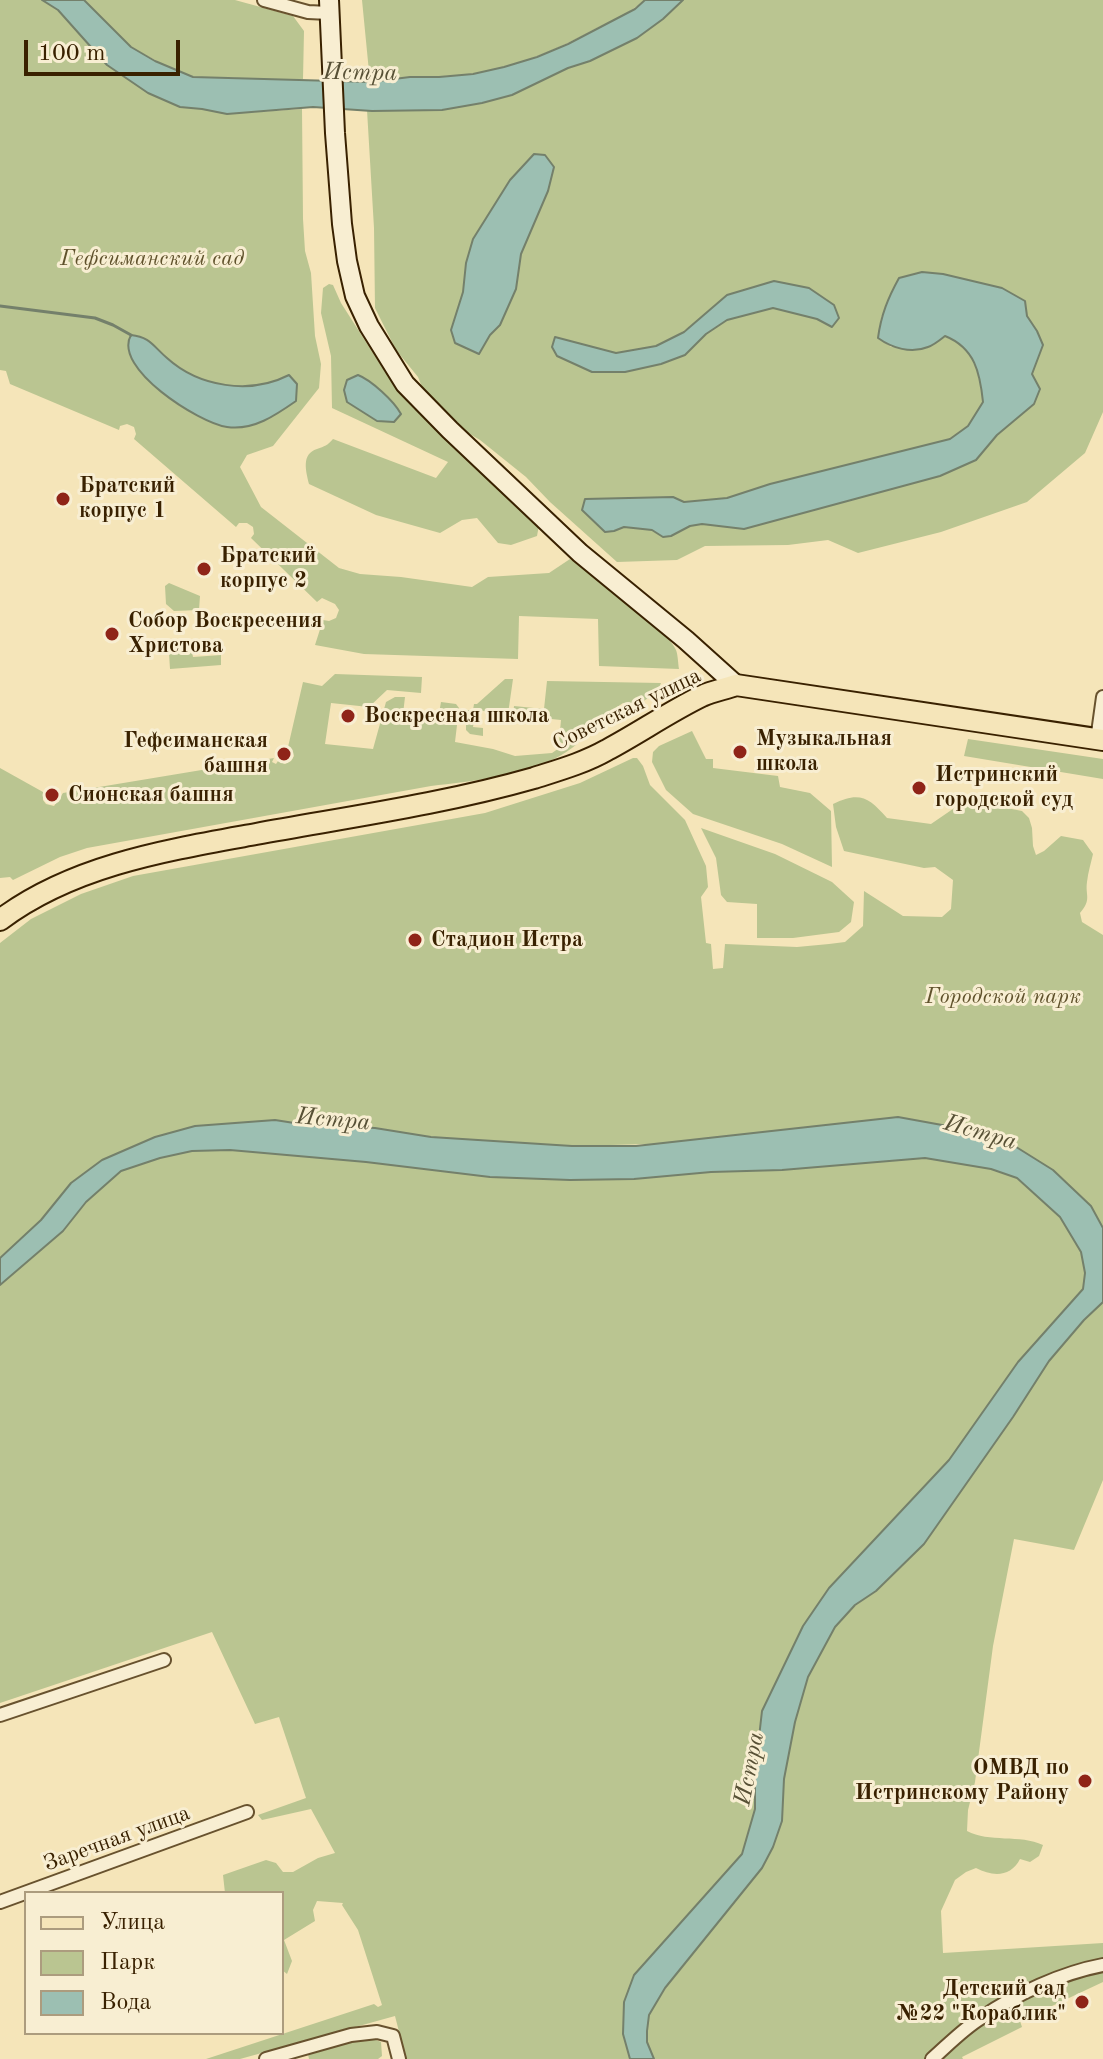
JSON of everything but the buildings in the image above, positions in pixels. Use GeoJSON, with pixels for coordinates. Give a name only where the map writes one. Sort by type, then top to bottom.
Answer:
{"type":"FeatureCollection","features":[{"type":"Feature","properties":{"kind":"main road"},"geometry":{"type":"LineString","coordinates":[[329,6],[342,224],[355,296],[369,326],[405,384],[450,430],[580,553],[736,685]]}},
{"type":"Feature","properties":{"kind":"main road","name":"Советская улица"},"geometry":{"type":"LineString","coordinates":[[0,920],[23,902],[128,860],[482,793],[573,767],[705,695],[736,685],[1100,740]]}},
{"type":"Feature","properties":{"kind":"street"},"geometry":{"type":"LineString","coordinates":[[264,0],[308,12],[329,6]]}},
{"type":"Feature","properties":{"kind":"street"},"geometry":{"type":"LineString","coordinates":[[1100,740],[1103,697]]}},
{"type":"Feature","properties":{"kind":"street"},"geometry":{"type":"LineString","coordinates":[[0,1715],[164,1660]]}},
{"type":"Feature","properties":{"kind":"street","name":"Заречная улица"},"geometry":{"type":"LineString","coordinates":[[30,1891],[247,1812]]}},
{"type":"Feature","properties":{"kind":"street","name":"Заречная улица"},"geometry":{"type":"LineString","coordinates":[[0,1902],[24,1893]]}},
{"type":"Feature","properties":{"kind":"street"},"geometry":{"type":"LineString","coordinates":[[932,2059],[979,2018],[1080,1969],[1103,1965]]}},
{"type":"Feature","properties":{"kind":"street"},"geometry":{"type":"LineString","coordinates":[[266,2059],[351,2035],[377,2032],[393,2036],[399,2059]]}},
{"type":"Feature","properties":{"kind":"green space","name":"Гефсиманский сад"},"geometry":{"type":"Polygon","coordinates":[[[0,0],[42,0],[58,10],[107,65],[148,93],[180,107],[227,114],[302,109],[303,219],[305,251],[311,273],[315,336],[321,364],[319,388],[273,446],[247,455],[240,467],[261,507],[339,568],[360,574],[472,587],[488,577],[549,573],[570,559],[659,628],[676,650],[679,669],[599,666],[598,619],[519,616],[518,659],[364,654],[315,645],[323,620],[336,618],[339,610],[335,604],[322,598],[317,602],[251,538],[253,527],[239,523],[236,527],[134,439],[134,427],[127,424],[120,426],[119,430],[10,384],[6,371],[0,370],[0,0]]]}},
{"type":"Feature","properties":{"kind":"green space"},"geometry":{"type":"Polygon","coordinates":[[[84,0],[235,0],[293,16],[304,31],[303,79],[218,79],[177,72],[131,47],[84,0]]]}},
{"type":"Feature","properties":{"kind":"green space"},"geometry":{"type":"Polygon","coordinates":[[[362,0],[645,0],[622,16],[582,36],[519,63],[469,74],[370,82],[362,0]]]}},
{"type":"Feature","properties":{"kind":"green space"},"geometry":{"type":"Polygon","coordinates":[[[683,0],[1103,0],[1103,412],[1085,453],[1027,502],[941,532],[858,553],[828,540],[788,545],[705,546],[677,560],[617,562],[526,477],[480,440],[458,427],[424,392],[418,377],[396,350],[375,308],[367,110],[442,110],[512,95],[637,38],[683,0]],[[548,191],[473,239],[463,292],[451,330],[490,335],[500,325],[516,289],[521,254],[548,191]],[[922,272],[899,278],[881,318],[879,338],[891,347],[929,347],[945,336],[963,347],[974,363],[983,402],[968,426],[950,439],[770,484],[727,498],[684,502],[673,497],[624,527],[671,536],[690,526],[702,524],[744,529],[940,476],[976,460],[997,435],[1034,404],[1032,375],[1037,331],[1027,316],[1025,301],[922,272]],[[727,295],[690,326],[664,342],[634,351],[610,353],[555,337],[552,347],[557,356],[685,355],[706,334],[727,320],[773,308],[817,319],[832,327],[839,318],[727,295]]]}},
{"type":"Feature","properties":{"kind":"green space"},"geometry":{"type":"Polygon","coordinates":[[[333,285],[341,303],[396,389],[472,465],[539,525],[537,536],[511,545],[498,543],[477,518],[462,520],[440,533],[376,515],[309,484],[306,464],[309,455],[333,439],[436,478],[448,462],[332,408],[331,356],[321,313],[323,288],[333,285]]]}},
{"type":"Feature","properties":{"kind":"green space"},"geometry":{"type":"Polygon","coordinates":[[[169,583],[200,596],[199,610],[174,611],[166,604],[165,586],[169,583]]]}},
{"type":"Feature","properties":{"kind":"green space"},"geometry":{"type":"Polygon","coordinates":[[[192,652],[193,657],[221,655],[221,665],[170,669],[169,653],[192,652]]]}},
{"type":"Feature","properties":{"kind":"green space"},"geometry":{"type":"Polygon","coordinates":[[[335,674],[422,677],[421,693],[387,690],[369,707],[331,703],[325,744],[373,749],[386,702],[395,697],[405,697],[403,714],[407,717],[438,719],[441,702],[456,704],[459,708],[455,742],[515,756],[552,753],[565,744],[559,742],[561,720],[513,715],[514,706],[544,709],[547,681],[661,683],[648,698],[630,706],[623,703],[597,721],[599,725],[566,752],[525,770],[87,848],[60,857],[13,880],[10,877],[0,878],[0,768],[43,792],[46,804],[54,806],[63,793],[274,758],[272,762],[285,764],[294,756],[288,747],[303,682],[322,686],[335,674]]]}},
{"type":"Feature","properties":{"kind":"green space"},"geometry":{"type":"Polygon","coordinates":[[[505,679],[513,679],[508,714],[476,710],[473,727],[483,728],[483,736],[470,734],[466,730],[466,710],[473,710],[474,704],[505,679]]]}},
{"type":"Feature","properties":{"kind":"green space"},"geometry":{"type":"Polygon","coordinates":[[[692,731],[706,759],[713,759],[713,768],[778,776],[780,787],[810,793],[831,811],[832,867],[782,844],[693,814],[666,790],[652,762],[653,752],[659,746],[692,731]]]}},
{"type":"Feature","properties":{"kind":"green space"},"geometry":{"type":"Polygon","coordinates":[[[968,739],[1103,759],[1103,779],[964,756],[968,739]]]}},
{"type":"Feature","properties":{"kind":"green space","name":"Городской парк"},"geometry":{"type":"Polygon","coordinates":[[[637,758],[643,766],[650,785],[685,820],[706,866],[708,887],[701,897],[706,943],[711,944],[713,969],[723,968],[725,944],[797,947],[845,942],[863,926],[864,891],[903,916],[942,917],[951,909],[953,880],[935,867],[924,868],[844,851],[833,804],[842,800],[863,798],[887,818],[931,824],[966,800],[1022,811],[1029,818],[1036,855],[1061,836],[1083,840],[1093,854],[1087,878],[1087,901],[1080,913],[1082,922],[1103,935],[1103,1228],[1091,1206],[1053,1170],[997,1135],[572,1146],[431,1137],[375,1128],[307,1125],[275,1120],[195,1126],[155,1137],[71,1183],[41,1220],[0,1258],[0,943],[31,919],[81,894],[133,876],[485,813],[580,783],[637,758]]]}},
{"type":"Feature","properties":{"kind":"green space"},"geometry":{"type":"Polygon","coordinates":[[[701,828],[775,854],[832,882],[854,902],[851,922],[839,932],[793,938],[757,938],[757,904],[727,902],[721,895],[716,858],[701,828]]]}},
{"type":"Feature","properties":{"kind":"green space"},"geometry":{"type":"Polygon","coordinates":[[[230,1150],[490,1177],[569,1180],[782,1170],[925,1158],[991,1169],[1016,1178],[1060,1217],[1081,1252],[1085,1273],[1083,1289],[1018,1362],[949,1460],[829,1588],[803,1626],[755,1772],[755,1809],[742,1854],[634,1975],[623,2034],[630,2059],[406,2059],[395,2016],[240,2059],[206,2059],[374,2004],[378,2007],[382,2005],[358,1930],[343,1903],[317,1901],[313,1910],[315,1921],[284,1940],[284,1891],[225,1891],[223,1875],[266,1860],[276,1863],[283,1872],[293,1872],[318,1858],[335,1853],[311,1809],[262,1820],[258,1815],[306,1798],[279,1717],[255,1724],[212,1632],[0,1703],[0,1285],[63,1231],[86,1202],[121,1171],[192,1151],[230,1150]]]}},
{"type":"Feature","properties":{"kind":"green space"},"geometry":{"type":"Polygon","coordinates":[[[1103,1302],[1103,1480],[1074,1550],[1014,1539],[993,1646],[975,1782],[968,1810],[967,1831],[985,1837],[1025,1840],[1043,1845],[1039,1856],[1030,1862],[1020,1859],[1007,1872],[995,1874],[976,1868],[966,1872],[955,1880],[941,1911],[943,1953],[1103,1943],[1103,1982],[1020,2021],[1022,2027],[963,2059],[654,2059],[647,2042],[649,2015],[665,1989],[762,1868],[775,1841],[781,1823],[784,1779],[798,1710],[815,1662],[827,1640],[856,1605],[876,1591],[1049,1361],[1103,1302]]]}},
{"type":"Feature","properties":{"kind":"green space"},"geometry":{"type":"Polygon","coordinates":[[[284,1940],[292,1961],[287,1974],[284,1972],[284,1940]]]}},
{"type":"Feature","properties":{"kind":"green space"},"geometry":{"type":"Polygon","coordinates":[[[369,2037],[381,2042],[382,2056],[378,2059],[309,2059],[308,2054],[333,2040],[369,2037]]]}},
{"type":"Feature","properties":{"kind":"water"},"geometry":{"type":"Polygon","coordinates":[[[42,0],[84,0],[131,47],[193,77],[370,82],[473,74],[504,67],[568,44],[635,9],[645,0],[683,0],[637,38],[512,95],[482,103],[442,110],[372,111],[313,107],[227,114],[180,107],[148,93],[107,65],[58,10],[42,0]]]}},
{"type":"Feature","properties":{"kind":"water"},"geometry":{"type":"Polygon","coordinates":[[[534,154],[545,155],[554,167],[548,191],[521,254],[516,289],[500,325],[479,354],[455,343],[451,330],[463,292],[466,263],[473,239],[510,180],[534,154]]]}},
{"type":"Feature","properties":{"kind":"water"},"geometry":{"type":"Polygon","coordinates":[[[922,272],[1002,288],[1025,301],[1027,316],[1043,345],[1032,374],[1040,389],[1034,404],[997,435],[976,460],[940,476],[744,529],[702,524],[663,537],[652,530],[624,527],[605,532],[582,510],[585,499],[673,497],[684,502],[727,498],[770,484],[950,439],[968,426],[983,402],[978,372],[969,355],[963,347],[945,336],[930,346],[915,350],[895,347],[878,338],[886,307],[899,278],[922,272]]]}},
{"type":"Feature","properties":{"kind":"water"},"geometry":{"type":"Polygon","coordinates":[[[774,281],[809,288],[834,305],[839,318],[832,327],[817,319],[773,308],[727,320],[706,334],[685,355],[625,372],[592,372],[557,356],[552,347],[555,337],[616,353],[656,346],[684,332],[727,295],[774,281]]]}},
{"type":"Feature","properties":{"kind":"water"},"geometry":{"type":"Polygon","coordinates":[[[131,335],[147,340],[180,368],[209,381],[225,385],[258,385],[289,375],[297,384],[296,401],[246,427],[214,423],[179,405],[146,378],[134,363],[129,348],[131,335]]]}},
{"type":"Feature","properties":{"kind":"water"},"geometry":{"type":"Polygon","coordinates":[[[358,375],[388,397],[398,409],[401,414],[394,422],[377,421],[347,402],[344,390],[347,380],[358,375]]]}},
{"type":"Feature","properties":{"kind":"water","name":"Истра"},"geometry":{"type":"Polygon","coordinates":[[[898,1117],[997,1135],[1053,1170],[1091,1206],[1103,1228],[1103,1302],[1049,1361],[924,1544],[876,1591],[855,1605],[835,1627],[808,1677],[795,1722],[784,1779],[782,1821],[773,1847],[762,1868],[665,1988],[649,2015],[647,2042],[654,2059],[630,2059],[623,2034],[624,2002],[634,1975],[742,1854],[755,1809],[755,1772],[762,1711],[803,1626],[829,1588],[949,1460],[1018,1362],[1083,1289],[1085,1273],[1081,1252],[1060,1217],[1017,1178],[991,1169],[925,1158],[782,1170],[570,1180],[490,1177],[230,1150],[192,1151],[121,1171],[86,1202],[63,1231],[0,1285],[0,1258],[41,1220],[71,1183],[102,1160],[155,1137],[195,1126],[275,1120],[307,1125],[375,1128],[431,1137],[572,1146],[636,1146],[898,1117]]]}},
{"type":"Feature","properties":{"kind":"waterway"},"geometry":{"type":"LineString","coordinates":[[0,306],[95,318],[131,335]]}},
{"type":"Feature","properties":{"kind":"place","name":"Братский корпус 1"},"geometry":{"type":"Point","coordinates":[63,499]}},
{"type":"Feature","properties":{"kind":"place","name":"Братский корпус 2"},"geometry":{"type":"Point","coordinates":[204,569]}},
{"type":"Feature","properties":{"kind":"place","name":"Собор Воскресения Христова"},"geometry":{"type":"Point","coordinates":[112,634]}},
{"type":"Feature","properties":{"kind":"place","name":"Воскресная школа"},"geometry":{"type":"Point","coordinates":[348,716]}},
{"type":"Feature","properties":{"kind":"place","name":"Музыкальная школа"},"geometry":{"type":"Point","coordinates":[740,752]}},
{"type":"Feature","properties":{"kind":"place","name":"Гефсиманская башня"},"geometry":{"type":"Point","coordinates":[284,754]}},
{"type":"Feature","properties":{"kind":"place","name":"Истринский городской суд"},"geometry":{"type":"Point","coordinates":[919,788]}},
{"type":"Feature","properties":{"kind":"place","name":"Сионская башня"},"geometry":{"type":"Point","coordinates":[52,795]}},
{"type":"Feature","properties":{"kind":"place","name":"Стадион Истра"},"geometry":{"type":"Point","coordinates":[415,940]}},
{"type":"Feature","properties":{"kind":"place","name":"ОМВД по Истринскому Району"},"geometry":{"type":"Point","coordinates":[1085,1781]}},
{"type":"Feature","properties":{"kind":"place","name":"Детский сад №22 \"Кораблик\""},"geometry":{"type":"Point","coordinates":[1082,2002]}}]}
